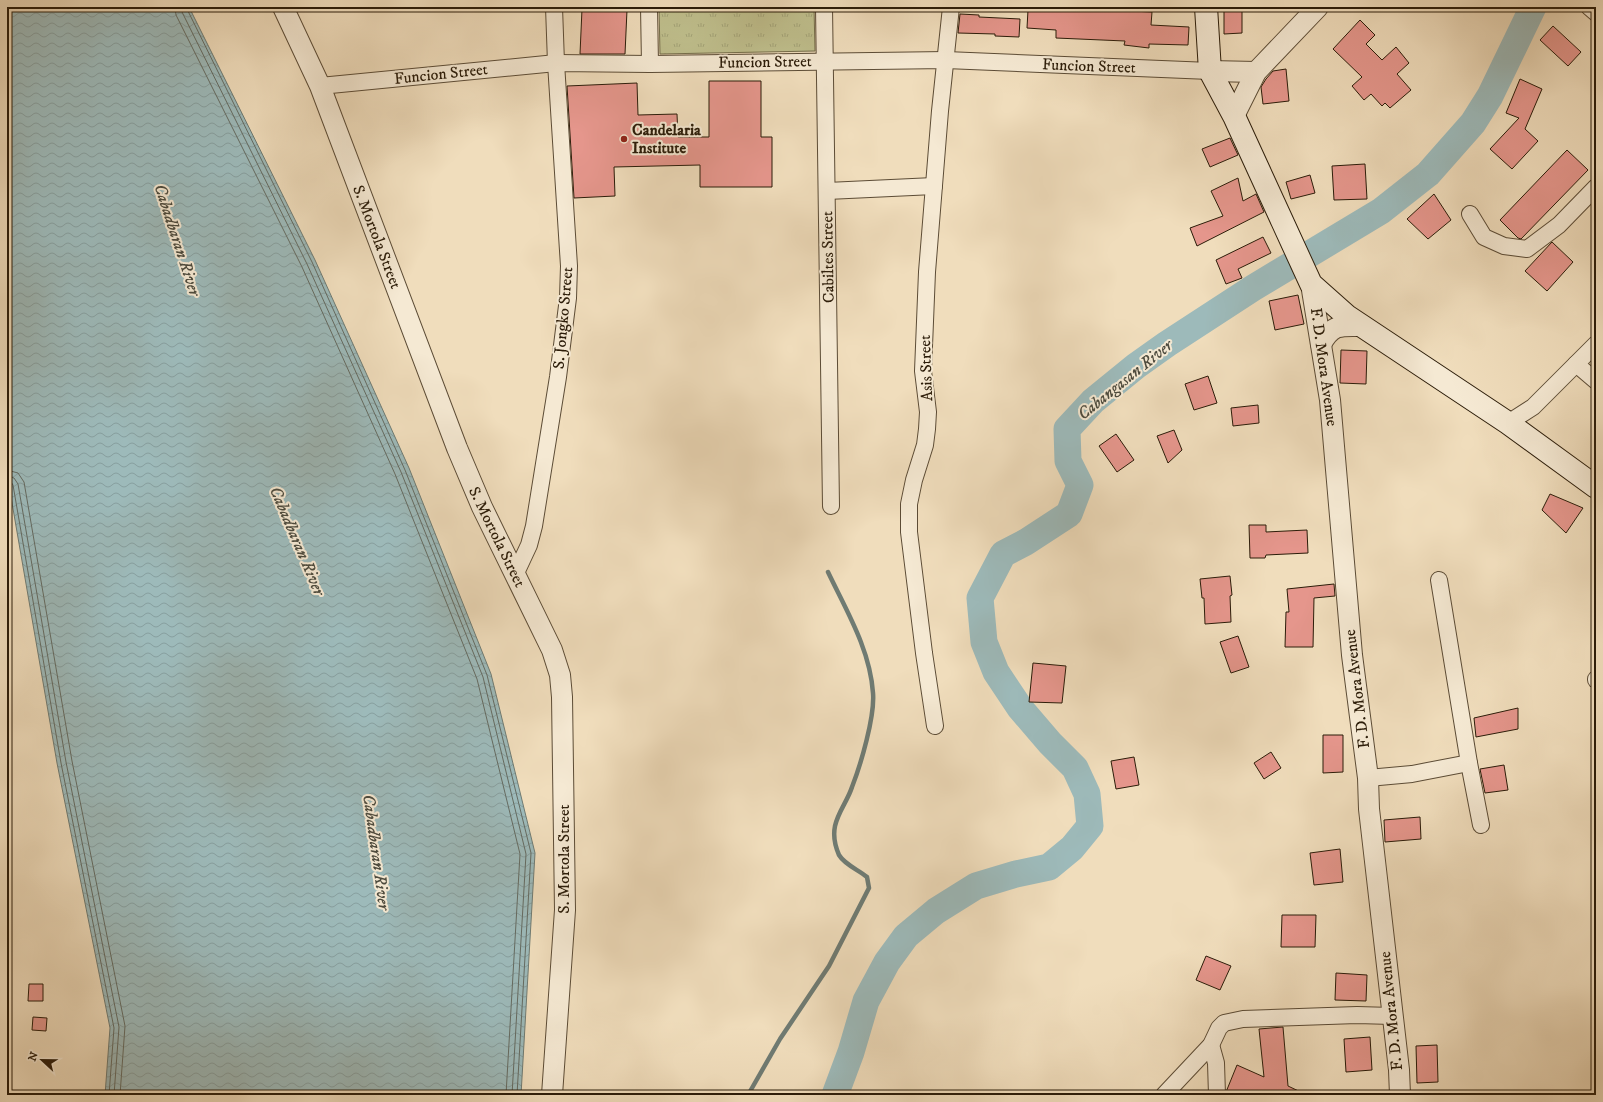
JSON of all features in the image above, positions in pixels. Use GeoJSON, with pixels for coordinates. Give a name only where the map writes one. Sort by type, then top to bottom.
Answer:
{"type":"FeatureCollection","features":[{"type":"Feature","properties":{"kind":"main road"},"geometry":{"type":"LineString","coordinates":[[1206,7],[1210,71],[1234,116],[1305,270],[1347,316],[1508,423],[1596,487]]}},
{"type":"Feature","properties":{"kind":"street","name":"S. Mortola Street"},"geometry":{"type":"LineString","coordinates":[[283,7],[320,86],[457,448],[482,507],[552,650],[560,675],[562,697],[565,910],[552,1095]]}},
{"type":"Feature","properties":{"kind":"street","name":"S. Jongko Street"},"geometry":{"type":"LineString","coordinates":[[515,575],[529,545],[534,526],[558,378],[568,298],[569,266],[556,63],[554,7]]}},
{"type":"Feature","properties":{"kind":"street"},"geometry":{"type":"LineString","coordinates":[[649,7],[650,64]]}},
{"type":"Feature","properties":{"kind":"street","name":"Cabiltes Street"},"geometry":{"type":"LineString","coordinates":[[824,7],[831,506]]}},
{"type":"Feature","properties":{"kind":"street","name":"Asis Street"},"geometry":{"type":"LineString","coordinates":[[935,726],[924,653],[909,532],[909,504],[914,480],[925,445],[927,429],[928,412],[924,363],[926,272],[951,7]]}},
{"type":"Feature","properties":{"kind":"street"},"geometry":{"type":"LineString","coordinates":[[1234,116],[1256,72],[1318,7]]}},
{"type":"Feature","properties":{"kind":"street"},"geometry":{"type":"LineString","coordinates":[[1590,7],[1596,12]]}},
{"type":"Feature","properties":{"kind":"street","name":"Funcion Street"},"geometry":{"type":"LineString","coordinates":[[320,86],[556,63],[650,64],[946,60],[1210,71]]}},
{"type":"Feature","properties":{"kind":"street"},"geometry":{"type":"LineString","coordinates":[[1210,71],[1256,72]]}},
{"type":"Feature","properties":{"kind":"street"},"geometry":{"type":"LineString","coordinates":[[827,191],[934,186]]}},
{"type":"Feature","properties":{"kind":"street"},"geometry":{"type":"LineString","coordinates":[[1470,214],[1484,237],[1504,246],[1527,249],[1559,225],[1596,187]]}},
{"type":"Feature","properties":{"kind":"street","name":"F. D. Mora Avenue"},"geometry":{"type":"LineString","coordinates":[[1305,270],[1321,344],[1330,400],[1352,655],[1368,778],[1369,809],[1399,1070],[1400,1095]]}},
{"type":"Feature","properties":{"kind":"street"},"geometry":{"type":"LineString","coordinates":[[1321,344],[1327,333],[1336,327],[1363,326]]}},
{"type":"Feature","properties":{"kind":"street"},"geometry":{"type":"LineString","coordinates":[[1508,423],[1532,407],[1596,344]]}},
{"type":"Feature","properties":{"kind":"street"},"geometry":{"type":"LineString","coordinates":[[1576,364],[1596,381]]}},
{"type":"Feature","properties":{"kind":"street"},"geometry":{"type":"LineString","coordinates":[[1526,436],[1532,407]]}},
{"type":"Feature","properties":{"kind":"street"},"geometry":{"type":"LineString","coordinates":[[1439,580],[1469,763],[1481,825]]}},
{"type":"Feature","properties":{"kind":"street"},"geometry":{"type":"LineString","coordinates":[[1368,778],[1412,774],[1469,763]]}},
{"type":"Feature","properties":{"kind":"street"},"geometry":{"type":"LineString","coordinates":[[1164,1095],[1212,1045],[1219,1028],[1224,1023],[1243,1019],[1392,1016]]}},
{"type":"Feature","properties":{"kind":"street"},"geometry":{"type":"LineString","coordinates":[[1212,1045],[1216,1064],[1217,1095]]}},
{"type":"Feature","properties":{"kind":"green space"},"geometry":{"type":"Polygon","coordinates":[[[659,7],[814,7],[815,51],[660,54],[659,7]]]}},
{"type":"Feature","properties":{"kind":"water","name":"Cabadbaran River"},"geometry":{"type":"Polygon","coordinates":[[[7,7],[189,7],[315,260],[409,468],[491,674],[535,853],[521,1095],[105,1095],[110,1028],[57,763],[7,474],[7,7]]]}},
{"type":"Feature","properties":{"kind":"building"},"geometry":{"type":"Polygon","coordinates":[[[1057,7],[1089,7],[1089,9],[1152,12],[1151,25],[1189,27],[1188,45],[1149,44],[1149,48],[1124,45],[1125,41],[1056,38],[1056,30],[1027,28],[1028,10],[1057,11],[1057,7]]]}},
{"type":"Feature","properties":{"kind":"building"},"geometry":{"type":"Polygon","coordinates":[[[1224,7],[1242,7],[1242,33],[1224,34],[1224,7]]]}},
{"type":"Feature","properties":{"kind":"building"},"geometry":{"type":"Polygon","coordinates":[[[582,9],[627,10],[625,54],[580,54],[582,9]]]}},
{"type":"Feature","properties":{"kind":"building"},"geometry":{"type":"Polygon","coordinates":[[[960,14],[979,15],[979,17],[1020,19],[1019,37],[995,36],[995,34],[958,33],[960,14]]]}},
{"type":"Feature","properties":{"kind":"building"},"geometry":{"type":"Polygon","coordinates":[[[1360,20],[1375,35],[1366,44],[1382,60],[1396,47],[1409,63],[1397,74],[1411,90],[1390,108],[1385,103],[1382,106],[1371,94],[1364,100],[1352,86],[1362,77],[1333,49],[1360,20]]]}},
{"type":"Feature","properties":{"kind":"building"},"geometry":{"type":"Polygon","coordinates":[[[1553,26],[1581,52],[1568,66],[1540,40],[1553,26]]]}},
{"type":"Feature","properties":{"kind":"building"},"geometry":{"type":"Polygon","coordinates":[[[1286,69],[1289,101],[1263,104],[1261,87],[1266,79],[1273,71],[1286,69]]]}},
{"type":"Feature","properties":{"kind":"building"},"geometry":{"type":"Polygon","coordinates":[[[1520,79],[1542,89],[1525,129],[1538,141],[1512,169],[1490,149],[1519,118],[1506,113],[1520,79]]]}},
{"type":"Feature","properties":{"kind":"building"},"geometry":{"type":"Polygon","coordinates":[[[709,81],[761,81],[761,137],[772,137],[772,187],[700,187],[700,165],[614,167],[615,196],[574,198],[567,86],[637,83],[638,115],[677,114],[678,137],[709,137],[709,81]]]}},
{"type":"Feature","properties":{"kind":"building"},"geometry":{"type":"Polygon","coordinates":[[[1230,138],[1238,155],[1210,167],[1202,149],[1230,138]]]}},
{"type":"Feature","properties":{"kind":"building"},"geometry":{"type":"Polygon","coordinates":[[[1567,150],[1588,170],[1521,239],[1518,238],[1500,220],[1567,150]]]}},
{"type":"Feature","properties":{"kind":"building"},"geometry":{"type":"Polygon","coordinates":[[[1365,164],[1367,199],[1334,200],[1332,166],[1365,164]]]}},
{"type":"Feature","properties":{"kind":"building"},"geometry":{"type":"Polygon","coordinates":[[[1310,175],[1315,193],[1291,199],[1286,182],[1310,175]]]}},
{"type":"Feature","properties":{"kind":"building"},"geometry":{"type":"Polygon","coordinates":[[[1238,178],[1243,201],[1256,194],[1264,212],[1197,246],[1190,228],[1223,216],[1211,191],[1238,178]]]}},
{"type":"Feature","properties":{"kind":"building"},"geometry":{"type":"Polygon","coordinates":[[[1434,194],[1451,220],[1428,239],[1407,219],[1434,194]]]}},
{"type":"Feature","properties":{"kind":"building"},"geometry":{"type":"Polygon","coordinates":[[[1263,237],[1271,253],[1238,269],[1242,278],[1226,284],[1216,260],[1263,237]]]}},
{"type":"Feature","properties":{"kind":"building"},"geometry":{"type":"Polygon","coordinates":[[[1552,242],[1573,262],[1547,291],[1525,271],[1552,242]]]}},
{"type":"Feature","properties":{"kind":"building"},"geometry":{"type":"Polygon","coordinates":[[[1298,295],[1304,324],[1275,330],[1269,301],[1298,295]]]}},
{"type":"Feature","properties":{"kind":"building"},"geometry":{"type":"Polygon","coordinates":[[[1341,350],[1367,351],[1366,384],[1340,383],[1341,350]]]}},
{"type":"Feature","properties":{"kind":"building"},"geometry":{"type":"Polygon","coordinates":[[[1208,376],[1217,403],[1194,410],[1185,384],[1208,376]]]}},
{"type":"Feature","properties":{"kind":"building"},"geometry":{"type":"Polygon","coordinates":[[[1258,405],[1259,423],[1233,426],[1231,408],[1258,405]]]}},
{"type":"Feature","properties":{"kind":"building"},"geometry":{"type":"Polygon","coordinates":[[[1174,430],[1182,450],[1168,463],[1157,436],[1174,430]]]}},
{"type":"Feature","properties":{"kind":"building"},"geometry":{"type":"Polygon","coordinates":[[[1116,434],[1134,460],[1117,472],[1099,446],[1116,434]]]}},
{"type":"Feature","properties":{"kind":"building"},"geometry":{"type":"Polygon","coordinates":[[[1550,494],[1583,508],[1566,533],[1542,510],[1550,494]]]}},
{"type":"Feature","properties":{"kind":"building"},"geometry":{"type":"Polygon","coordinates":[[[1249,525],[1266,525],[1266,532],[1307,530],[1308,553],[1266,555],[1265,558],[1250,558],[1249,525]]]}},
{"type":"Feature","properties":{"kind":"building"},"geometry":{"type":"Polygon","coordinates":[[[1230,576],[1232,595],[1230,596],[1231,622],[1205,624],[1204,598],[1202,598],[1200,579],[1230,576]]]}},
{"type":"Feature","properties":{"kind":"building"},"geometry":{"type":"Polygon","coordinates":[[[1334,584],[1335,596],[1314,598],[1313,647],[1285,647],[1286,612],[1289,612],[1287,589],[1334,584]]]}},
{"type":"Feature","properties":{"kind":"building"},"geometry":{"type":"Polygon","coordinates":[[[1238,636],[1249,667],[1231,673],[1220,642],[1238,636]]]}},
{"type":"Feature","properties":{"kind":"building"},"geometry":{"type":"Polygon","coordinates":[[[1033,663],[1066,666],[1062,703],[1029,702],[1033,663]]]}},
{"type":"Feature","properties":{"kind":"building"},"geometry":{"type":"Polygon","coordinates":[[[1518,708],[1518,729],[1476,737],[1474,718],[1518,708]]]}},
{"type":"Feature","properties":{"kind":"building"},"geometry":{"type":"Polygon","coordinates":[[[1323,735],[1343,735],[1343,772],[1323,773],[1323,735]]]}},
{"type":"Feature","properties":{"kind":"building"},"geometry":{"type":"Polygon","coordinates":[[[1271,752],[1281,768],[1264,779],[1254,763],[1271,752]]]}},
{"type":"Feature","properties":{"kind":"building"},"geometry":{"type":"Polygon","coordinates":[[[1134,757],[1139,785],[1116,789],[1111,761],[1134,757]]]}},
{"type":"Feature","properties":{"kind":"building"},"geometry":{"type":"Polygon","coordinates":[[[1504,765],[1508,790],[1485,793],[1480,769],[1504,765]]]}},
{"type":"Feature","properties":{"kind":"building"},"geometry":{"type":"Polygon","coordinates":[[[1420,817],[1421,839],[1385,842],[1384,820],[1420,817]]]}},
{"type":"Feature","properties":{"kind":"building"},"geometry":{"type":"Polygon","coordinates":[[[1340,849],[1343,882],[1314,885],[1310,853],[1340,849]]]}},
{"type":"Feature","properties":{"kind":"building"},"geometry":{"type":"Polygon","coordinates":[[[1282,915],[1316,915],[1315,947],[1281,947],[1282,915]]]}},
{"type":"Feature","properties":{"kind":"building"},"geometry":{"type":"Polygon","coordinates":[[[1206,956],[1231,966],[1220,990],[1196,980],[1206,956]]]}},
{"type":"Feature","properties":{"kind":"building"},"geometry":{"type":"Polygon","coordinates":[[[1336,973],[1367,975],[1366,1001],[1335,1000],[1336,973]]]}},
{"type":"Feature","properties":{"kind":"building"},"geometry":{"type":"Polygon","coordinates":[[[29,984],[43,984],[43,1001],[28,1001],[29,984]]]}},
{"type":"Feature","properties":{"kind":"building"},"geometry":{"type":"Polygon","coordinates":[[[33,1017],[47,1018],[46,1031],[32,1030],[33,1017]]]}},
{"type":"Feature","properties":{"kind":"building"},"geometry":{"type":"Polygon","coordinates":[[[1283,1027],[1288,1086],[1307,1095],[1234,1095],[1226,1092],[1237,1065],[1264,1077],[1259,1029],[1283,1027]]]}},
{"type":"Feature","properties":{"kind":"building"},"geometry":{"type":"Polygon","coordinates":[[[1370,1037],[1372,1070],[1346,1072],[1344,1039],[1370,1037]]]}},
{"type":"Feature","properties":{"kind":"building"},"geometry":{"type":"Polygon","coordinates":[[[1437,1045],[1438,1082],[1417,1083],[1416,1046],[1437,1045]]]}},
{"type":"Feature","properties":{"kind":"waterway","name":"Cabangasan River"},"geometry":{"type":"LineString","coordinates":[[835,1095],[851,1052],[866,1001],[887,962],[906,936],[936,911],[976,886],[1016,874],[1049,867],[1072,848],[1090,826],[1087,794],[1075,768],[1050,743],[1020,708],[996,672],[984,642],[980,598],[1003,554],[1026,542],[1069,514],[1080,485],[1068,461],[1067,429],[1093,401],[1136,366],[1167,344],[1253,288],[1381,211],[1428,174],[1473,123],[1490,96],[1533,7]]}},
{"type":"Feature","properties":{"kind":"waterway"},"geometry":{"type":"LineString","coordinates":[[748,1095],[780,1039],[829,966],[869,888],[867,877],[848,865],[839,855],[835,845],[834,833],[836,821],[850,792],[867,740],[873,703],[871,677],[856,630],[828,572]]}},
{"type":"Feature","properties":{"kind":"place","name":"Candelaria Institute"},"geometry":{"type":"Point","coordinates":[624,139]}}]}
